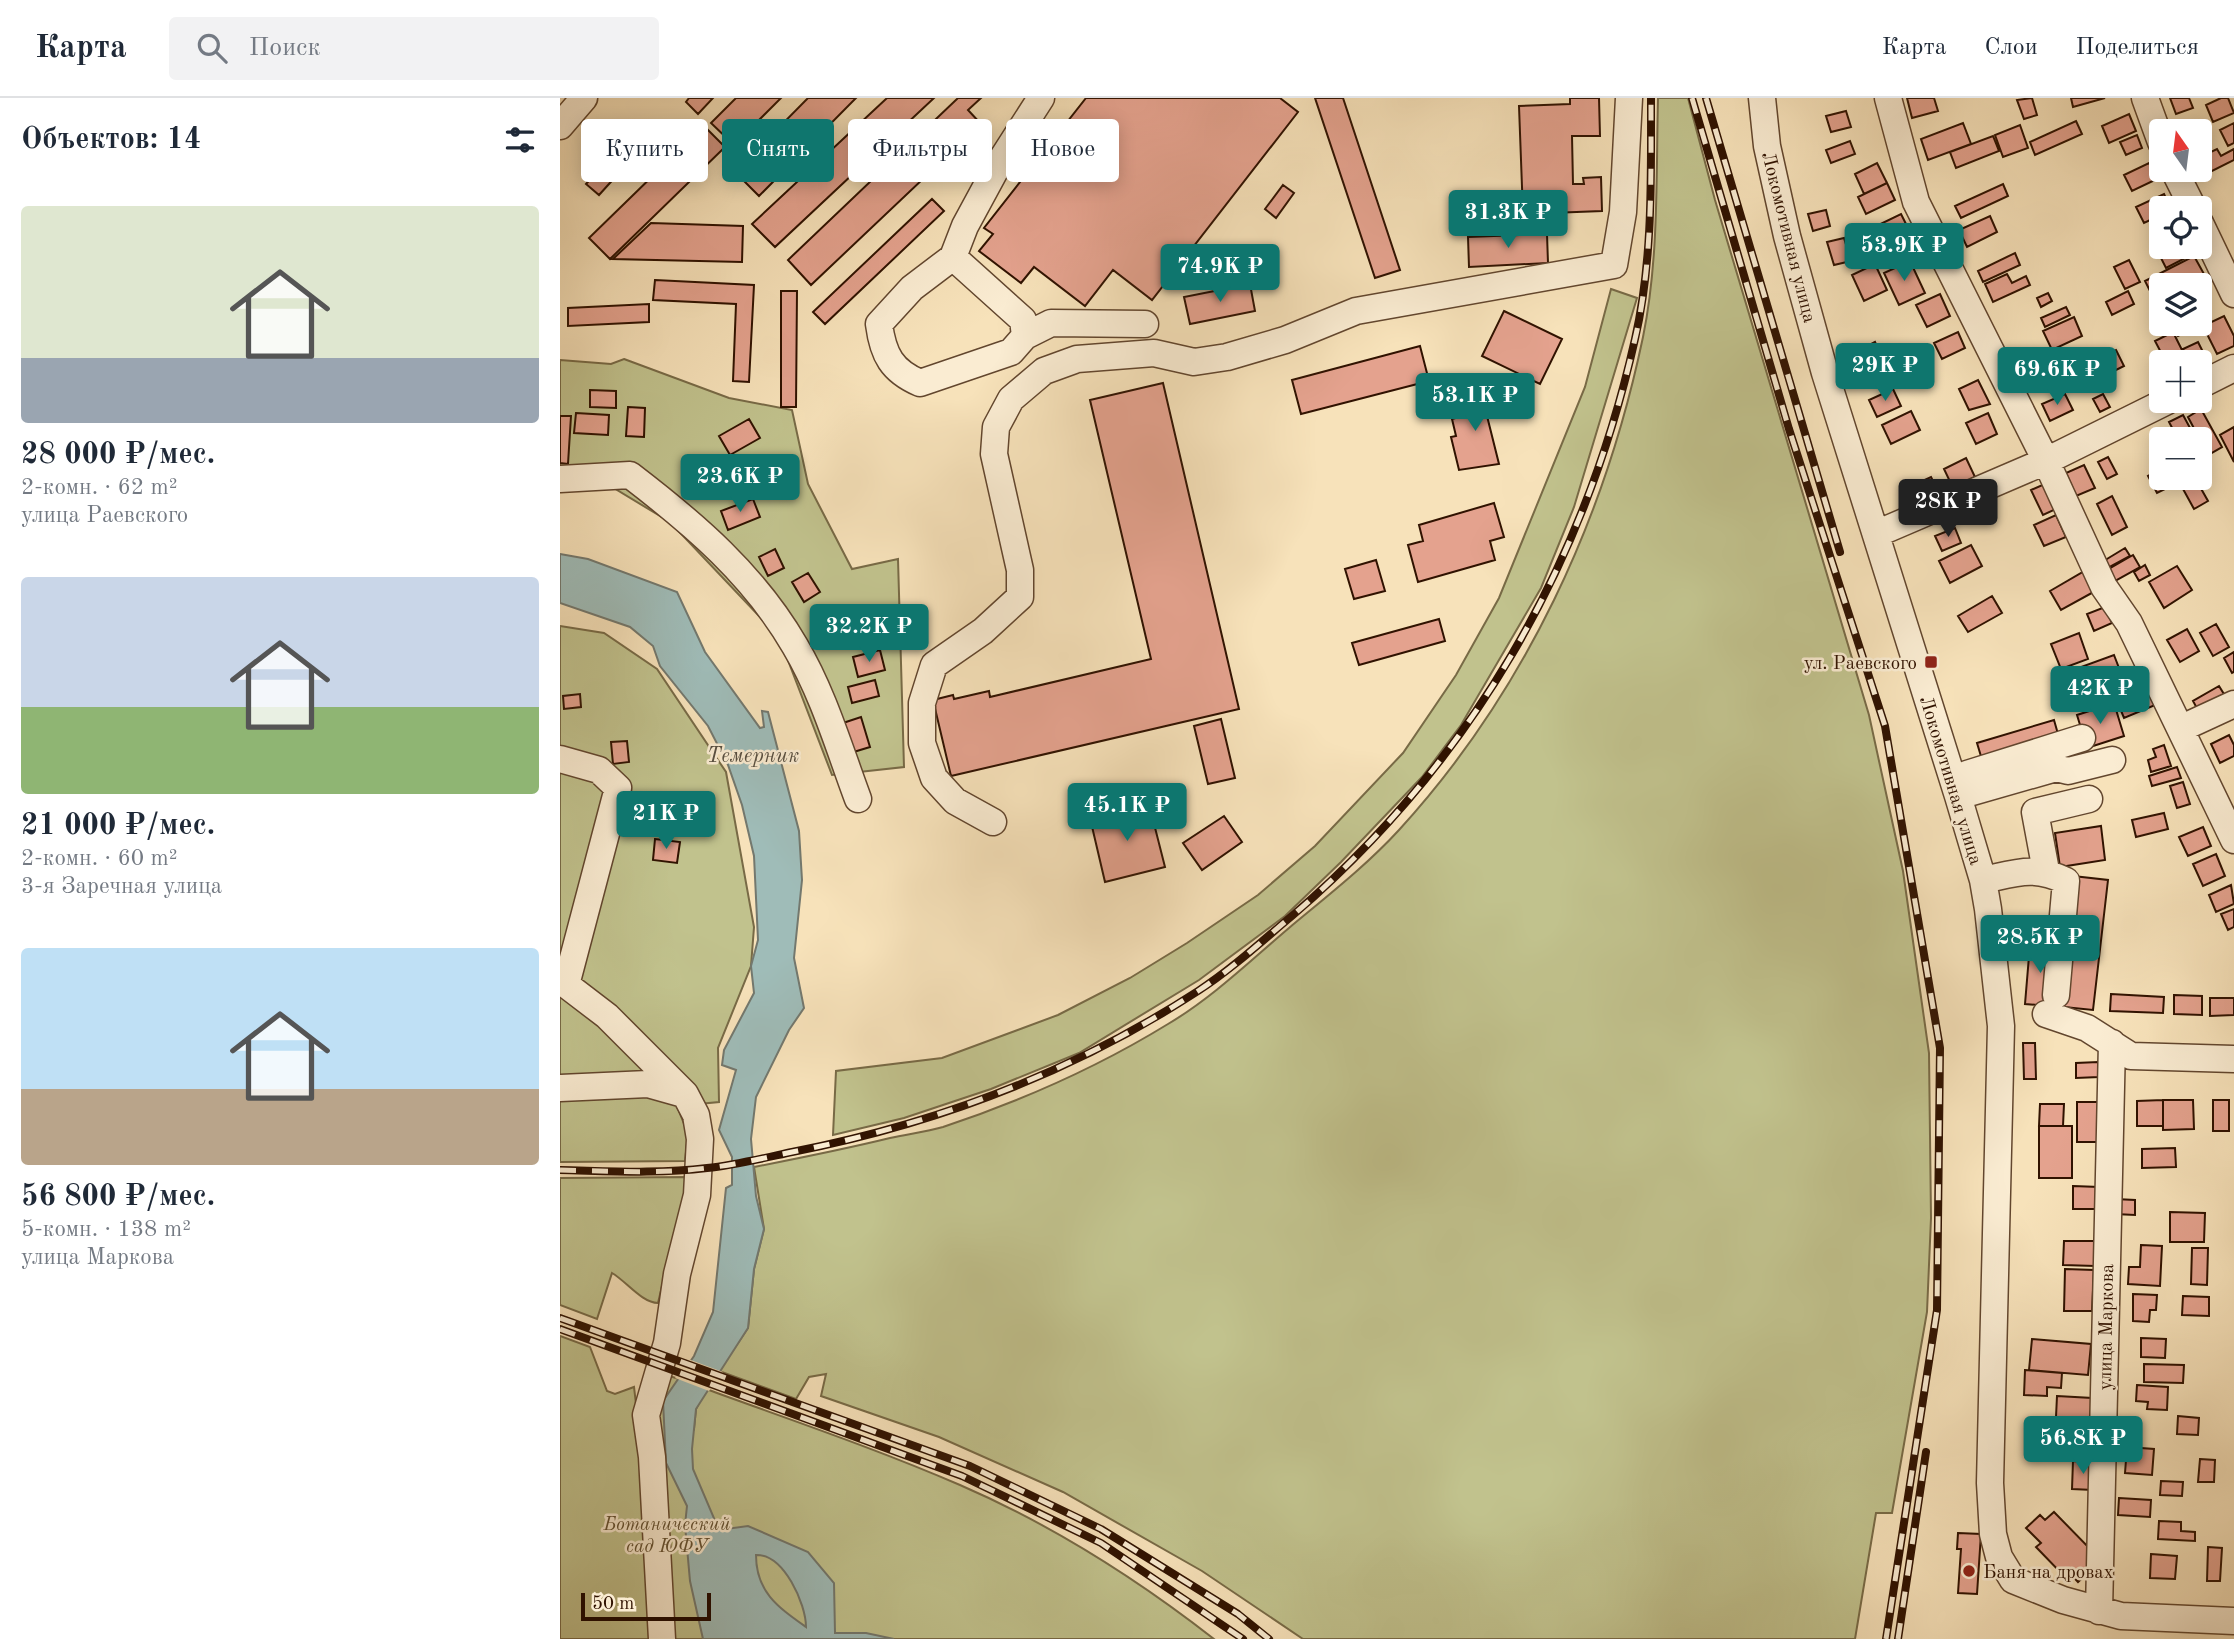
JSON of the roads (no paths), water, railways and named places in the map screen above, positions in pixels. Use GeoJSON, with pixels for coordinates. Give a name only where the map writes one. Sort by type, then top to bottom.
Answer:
{"type":"FeatureCollection","features":[{"type":"Feature","properties":{"kind":"street"},"geometry":{"type":"LineString","coordinates":[[560,126],[584,98]]}},
{"type":"Feature","properties":{"kind":"street"},"geometry":{"type":"LineString","coordinates":[[1041,98],[998,165],[965,226],[953,257],[912,288],[879,324],[882,345],[899,374],[920,383],[1011,352],[1025,336],[1051,323],[1144,324]]}},
{"type":"Feature","properties":{"kind":"street"},"geometry":{"type":"LineString","coordinates":[[993,822],[955,801],[934,778],[922,743],[922,702],[934,665],[984,631],[1020,597],[1020,570],[994,454],[996,427],[1011,399],[1044,371],[1077,359],[1153,353],[1194,362],[1227,357],[1356,311],[1614,265],[1623,212],[1629,98]]}},
{"type":"Feature","properties":{"kind":"street","name":"Локомотивная улица"},"geometry":{"type":"LineString","coordinates":[[1762,98],[1767,146],[1787,236],[1825,373],[1983,880],[2001,1026],[1990,1483],[1993,1534],[1999,1558],[2013,1580],[2113,1622],[2234,1621]]}},
{"type":"Feature","properties":{"kind":"street"},"geometry":{"type":"LineString","coordinates":[[1888,98],[1916,202],[2046,461],[2105,587],[2129,623],[2182,728],[2234,840]]}},
{"type":"Feature","properties":{"kind":"street"},"geometry":{"type":"LineString","coordinates":[[2145,98],[2153,119]]}},
{"type":"Feature","properties":{"kind":"street"},"geometry":{"type":"LineString","coordinates":[[2212,248],[2234,294]]}},
{"type":"Feature","properties":{"kind":"street"},"geometry":{"type":"LineString","coordinates":[[953,257],[1023,320],[1025,336]]}},
{"type":"Feature","properties":{"kind":"street"},"geometry":{"type":"LineString","coordinates":[[2212,379],[2234,368]]}},
{"type":"Feature","properties":{"kind":"street"},"geometry":{"type":"LineString","coordinates":[[1876,534],[2046,461],[2149,410]]}},
{"type":"Feature","properties":{"kind":"street"},"geometry":{"type":"LineString","coordinates":[[560,479],[630,475],[693,523],[749,579],[796,646],[825,709],[858,799]]}},
{"type":"Feature","properties":{"kind":"street"},"geometry":{"type":"LineString","coordinates":[[2182,728],[2234,704]]}},
{"type":"Feature","properties":{"kind":"street"},"geometry":{"type":"LineString","coordinates":[[1955,787],[2082,738]]}},
{"type":"Feature","properties":{"kind":"street"},"geometry":{"type":"LineString","coordinates":[[560,759],[599,770],[618,788],[563,982],[607,1016],[685,1094],[696,1115],[700,1139],[697,1195],[677,1274],[667,1343],[646,1415],[652,1458],[663,1639]]}},
{"type":"Feature","properties":{"kind":"street"},"geometry":{"type":"LineString","coordinates":[[1955,787],[2056,768],[2068,771],[2112,760]]}},
{"type":"Feature","properties":{"kind":"street"},"geometry":{"type":"LineString","coordinates":[[2046,871],[2035,812],[2090,799]]}},
{"type":"Feature","properties":{"kind":"street"},"geometry":{"type":"LineString","coordinates":[[1983,880],[2031,870],[2046,871],[2066,881],[2051,1005],[2131,1056],[2234,1059]]}},
{"type":"Feature","properties":{"kind":"street","name":"улица Маркова"},"geometry":{"type":"LineString","coordinates":[[2112,1043],[2113,1622]]}},
{"type":"Feature","properties":{"kind":"street"},"geometry":{"type":"LineString","coordinates":[[560,1088],[648,1084],[685,1094]]}},
{"type":"Feature","properties":{"kind":"water","name":"Темерник"},"geometry":{"type":"Polygon","coordinates":[[[560,554],[588,559],[677,592],[705,652],[760,728],[764,727],[762,711],[768,712],[799,831],[802,880],[794,958],[804,1008],[789,1030],[756,1097],[751,1139],[756,1196],[764,1229],[754,1269],[748,1328],[696,1409],[693,1469],[719,1530],[748,1526],[808,1552],[834,1583],[835,1633],[866,1633],[894,1639],[703,1639],[690,1581],[685,1525],[687,1506],[666,1463],[663,1401],[694,1356],[713,1312],[726,1188],[732,1185],[732,1157],[719,1130],[736,1070],[722,1065],[724,1050],[754,993],[751,966],[758,940],[754,856],[742,805],[728,765],[708,726],[660,666],[653,646],[630,627],[560,603],[560,554]],[[756,1555],[764,1589],[786,1613],[806,1627],[802,1606],[792,1582],[776,1563],[756,1555]]]}},
{"type":"Feature","properties":{"kind":"railway"},"geometry":{"type":"LineString","coordinates":[[560,1170],[670,1171],[739,1163],[899,1126],[1003,1091],[1103,1046],[1198,991],[1258,945],[1356,856],[1414,793],[1466,726],[1511,656],[1551,581],[1585,504],[1613,423],[1641,309],[1650,219],[1651,98]]}},
{"type":"Feature","properties":{"kind":"railway"},"geometry":{"type":"LineString","coordinates":[[1692,98],[1789,429],[1885,726],[1940,1048],[1937,1310],[1886,1639]]}},
{"type":"Feature","properties":{"kind":"railway"},"geometry":{"type":"LineString","coordinates":[[1706,98],[1840,552]]}},
{"type":"Feature","properties":{"kind":"railway"},"geometry":{"type":"LineString","coordinates":[[560,1318],[970,1466],[1101,1529],[1238,1614],[1269,1639]]}},
{"type":"Feature","properties":{"kind":"railway"},"geometry":{"type":"LineString","coordinates":[[560,1329],[962,1476],[1101,1543],[1243,1639]]}},
{"type":"Feature","properties":{"kind":"railway"},"geometry":{"type":"LineString","coordinates":[[1898,1639],[1926,1452]]}},
{"type":"Feature","properties":{"kind":"place","name":"ул. Раевского"},"geometry":{"type":"Point","coordinates":[1931,662]}},
{"type":"Feature","properties":{"kind":"place","name":"Баня на дровах"},"geometry":{"type":"Point","coordinates":[1969,1571]}},
{"type":"Feature","properties":{"kind":"park label","name":"Ботанический сад ЮФУ"},"geometry":{"type":"Point","coordinates":[667,1534]}}]}
